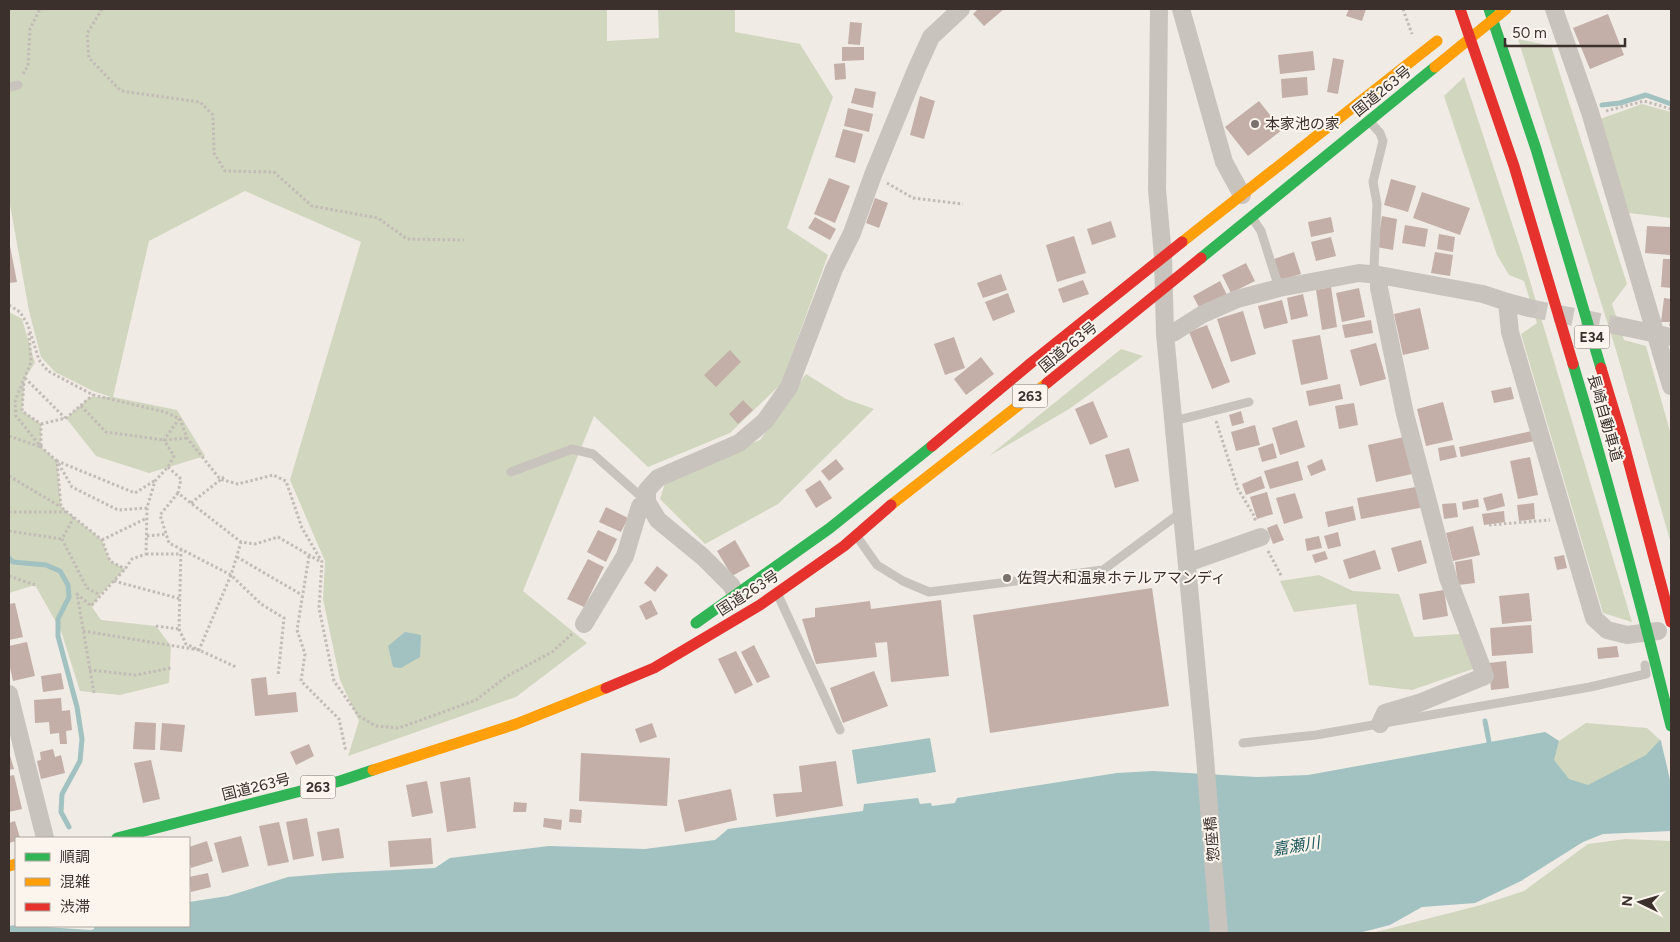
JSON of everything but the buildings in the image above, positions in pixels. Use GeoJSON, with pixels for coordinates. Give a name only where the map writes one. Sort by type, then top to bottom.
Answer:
{"type":"FeatureCollection","features":[{"type":"Feature","properties":{"kind":"highway","name":"長崎自動車道"},"geometry":{"type":"LineString","coordinates":[[1489,9],[1536,149],[1619,427],[1671,622]]}},
{"type":"Feature","properties":{"kind":"highway","name":"国道263号"},"geometry":{"type":"LineString","coordinates":[[685,630],[736,596],[905,493],[1072,364],[1506,9]]}},
{"type":"Feature","properties":{"kind":"highway","name":"国道263号"},"geometry":{"type":"LineString","coordinates":[[121,837],[340,781],[516,724],[590,696],[654,668],[760,605],[844,546],[850,526],[926,451],[1031,363],[1452,29],[1465,12]]}},
{"type":"Feature","properties":{"kind":"highway","name":"長崎自動車道"},"geometry":{"type":"LineString","coordinates":[[1465,12],[1483,74],[1514,166],[1595,437],[1671,726]]}},
{"type":"Feature","properties":{"kind":"highway","name":"国道263号"},"geometry":{"type":"LineString","coordinates":[[516,724],[600,678]]}},
{"type":"Feature","properties":{"kind":"street"},"geometry":{"type":"LineString","coordinates":[[736,596],[731,585],[703,557],[658,520],[647,502],[648,490],[658,478],[740,444],[765,421],[789,387],[834,269],[852,233],[873,175],[932,37],[961,9]]}},
{"type":"Feature","properties":{"kind":"street","name":"惣座橋"},"geometry":{"type":"LineString","coordinates":[[1159,9],[1158,189],[1163,258],[1165,334],[1183,511],[1219,933]]}},
{"type":"Feature","properties":{"kind":"street"},"geometry":{"type":"LineString","coordinates":[[1181,9],[1224,162],[1242,194]]}},
{"type":"Feature","properties":{"kind":"street"},"geometry":{"type":"LineString","coordinates":[[1554,9],[1664,336],[1671,386]]}},
{"type":"Feature","properties":{"kind":"street"},"geometry":{"type":"LineString","coordinates":[[1165,334],[1173,333],[1203,314],[1237,299],[1279,288],[1358,272],[1483,294],[1529,308]]}},
{"type":"Feature","properties":{"kind":"street"},"geometry":{"type":"LineString","coordinates":[[1379,275],[1379,288],[1405,414],[1448,578],[1485,676],[1419,703],[1385,713],[1380,724]]}},
{"type":"Feature","properties":{"kind":"street"},"geometry":{"type":"LineString","coordinates":[[1507,302],[1510,332],[1594,618],[1607,630],[1627,635],[1644,626],[1671,622]]}},
{"type":"Feature","properties":{"kind":"street"},"geometry":{"type":"LineString","coordinates":[[1619,326],[1664,336]]}},
{"type":"Feature","properties":{"kind":"street"},"geometry":{"type":"LineString","coordinates":[[584,624],[625,556],[640,506],[647,502]]}},
{"type":"Feature","properties":{"kind":"street"},"geometry":{"type":"LineString","coordinates":[[1187,562],[1261,537]]}},
{"type":"Feature","properties":{"kind":"street"},"geometry":{"type":"LineString","coordinates":[[9,694],[45,837]]}},
{"type":"Feature","properties":{"kind":"lane"},"geometry":{"type":"LineString","coordinates":[[1369,121],[1380,133],[1383,141],[1373,182],[1377,204],[1374,267],[1379,275]]}},
{"type":"Feature","properties":{"kind":"lane"},"geometry":{"type":"LineString","coordinates":[[1252,216],[1261,231],[1279,288]]}},
{"type":"Feature","properties":{"kind":"lane"},"geometry":{"type":"LineString","coordinates":[[1174,421],[1249,402]]}},
{"type":"Feature","properties":{"kind":"lane"},"geometry":{"type":"LineString","coordinates":[[511,472],[572,449],[593,454],[647,502]]}},
{"type":"Feature","properties":{"kind":"lane"},"geometry":{"type":"LineString","coordinates":[[850,526],[877,565],[903,582],[929,592],[1103,570],[1183,511]]}},
{"type":"Feature","properties":{"kind":"lane"},"geometry":{"type":"LineString","coordinates":[[777,593],[840,730]]}},
{"type":"Feature","properties":{"kind":"lane"},"geometry":{"type":"LineString","coordinates":[[1644,626],[1646,674]]}},
{"type":"Feature","properties":{"kind":"lane"},"geometry":{"type":"LineString","coordinates":[[1243,743],[1316,736],[1590,687],[1663,671]]}},
{"type":"Feature","properties":{"kind":"path"},"geometry":{"type":"LineString","coordinates":[[13,86],[28,66],[30,29],[40,9]]}},
{"type":"Feature","properties":{"kind":"path"},"geometry":{"type":"LineString","coordinates":[[102,9],[87,34],[89,58],[121,91],[200,102],[213,115],[214,153],[225,171],[274,172],[312,206],[378,218],[407,239],[464,240]]}},
{"type":"Feature","properties":{"kind":"path"},"geometry":{"type":"LineString","coordinates":[[1590,112],[1612,110],[1644,101],[1671,109]]}},
{"type":"Feature","properties":{"kind":"path"},"geometry":{"type":"LineString","coordinates":[[873,175],[913,198],[963,204]]}},
{"type":"Feature","properties":{"kind":"path"},"geometry":{"type":"LineString","coordinates":[[9,305],[20,312],[28,325],[39,360],[48,371],[94,395],[165,412],[180,419],[187,438],[222,478],[238,484],[273,475],[286,481],[302,528],[322,562],[319,608],[334,681],[359,716],[376,726],[399,728],[476,700],[508,676],[552,652],[584,624]]}},
{"type":"Feature","properties":{"kind":"path"},"geometry":{"type":"LineString","coordinates":[[28,325],[31,362],[15,401],[16,416],[41,447],[57,461],[72,487],[118,510],[147,508]]}},
{"type":"Feature","properties":{"kind":"path"},"geometry":{"type":"LineString","coordinates":[[25,378],[66,418]]}},
{"type":"Feature","properties":{"kind":"path"},"geometry":{"type":"LineString","coordinates":[[25,378],[22,411],[41,424],[66,418],[94,395]]}},
{"type":"Feature","properties":{"kind":"path"},"geometry":{"type":"LineString","coordinates":[[80,406],[106,432],[164,440],[187,438]]}},
{"type":"Feature","properties":{"kind":"path"},"geometry":{"type":"LineString","coordinates":[[1213,411],[1238,489],[1253,514],[1261,537],[1282,577]]}},
{"type":"Feature","properties":{"kind":"path"},"geometry":{"type":"LineString","coordinates":[[164,440],[180,419]]}},
{"type":"Feature","properties":{"kind":"path"},"geometry":{"type":"LineString","coordinates":[[41,424],[41,447]]}},
{"type":"Feature","properties":{"kind":"path"},"geometry":{"type":"LineString","coordinates":[[9,436],[41,447]]}},
{"type":"Feature","properties":{"kind":"path"},"geometry":{"type":"LineString","coordinates":[[57,461],[135,493],[155,481],[168,467],[174,456],[164,440]]}},
{"type":"Feature","properties":{"kind":"path"},"geometry":{"type":"LineString","coordinates":[[57,461],[61,507]]}},
{"type":"Feature","properties":{"kind":"path"},"geometry":{"type":"LineString","coordinates":[[168,467],[182,479],[178,492],[160,515],[169,543],[232,575],[261,604],[284,618],[278,676]]}},
{"type":"Feature","properties":{"kind":"path"},"geometry":{"type":"LineString","coordinates":[[9,476],[61,507],[102,540],[110,561],[125,569]]}},
{"type":"Feature","properties":{"kind":"path"},"geometry":{"type":"LineString","coordinates":[[191,503],[222,478]]}},
{"type":"Feature","properties":{"kind":"path"},"geometry":{"type":"LineString","coordinates":[[146,554],[147,508],[155,481]]}},
{"type":"Feature","properties":{"kind":"path"},"geometry":{"type":"LineString","coordinates":[[178,492],[241,542],[255,544],[278,537],[322,562]]}},
{"type":"Feature","properties":{"kind":"path"},"geometry":{"type":"LineString","coordinates":[[9,512],[67,512]]}},
{"type":"Feature","properties":{"kind":"path"},"geometry":{"type":"LineString","coordinates":[[62,539],[74,518]]}},
{"type":"Feature","properties":{"kind":"path"},"geometry":{"type":"LineString","coordinates":[[102,540],[147,518]]}},
{"type":"Feature","properties":{"kind":"path"},"geometry":{"type":"LineString","coordinates":[[1489,525],[1565,519]]}},
{"type":"Feature","properties":{"kind":"path"},"geometry":{"type":"LineString","coordinates":[[9,531],[62,539]]}},
{"type":"Feature","properties":{"kind":"path"},"geometry":{"type":"LineString","coordinates":[[147,536],[167,534]]}},
{"type":"Feature","properties":{"kind":"path"},"geometry":{"type":"LineString","coordinates":[[62,539],[87,588],[100,595]]}},
{"type":"Feature","properties":{"kind":"path"},"geometry":{"type":"LineString","coordinates":[[199,650],[232,575],[241,542]]}},
{"type":"Feature","properties":{"kind":"path"},"geometry":{"type":"LineString","coordinates":[[181,548],[179,629],[186,644],[236,666]]}},
{"type":"Feature","properties":{"kind":"path"},"geometry":{"type":"LineString","coordinates":[[94,693],[76,594],[92,606],[132,559],[146,554],[181,554]]}},
{"type":"Feature","properties":{"kind":"path"},"geometry":{"type":"LineString","coordinates":[[237,556],[302,595]]}},
{"type":"Feature","properties":{"kind":"path"},"geometry":{"type":"LineString","coordinates":[[309,556],[297,630],[305,654],[301,681],[339,719],[346,752]]}},
{"type":"Feature","properties":{"kind":"path"},"geometry":{"type":"LineString","coordinates":[[9,576],[35,584]]}},
{"type":"Feature","properties":{"kind":"path"},"geometry":{"type":"LineString","coordinates":[[114,581],[181,599]]}},
{"type":"Feature","properties":{"kind":"path"},"geometry":{"type":"LineString","coordinates":[[156,626],[179,629]]}},
{"type":"Feature","properties":{"kind":"path"},"geometry":{"type":"LineString","coordinates":[[83,631],[199,650]]}},
{"type":"Feature","properties":{"kind":"path"},"geometry":{"type":"LineString","coordinates":[[89,670],[136,675],[171,668]]}},
{"type":"Feature","properties":{"kind":"green space"},"geometry":{"type":"Polygon","coordinates":[[[9,9],[607,9],[607,41],[659,38],[658,9],[735,9],[735,32],[800,44],[833,97],[787,228],[828,255],[781,384],[730,433],[648,467],[594,416],[523,591],[587,643],[516,697],[348,756],[359,721],[340,680],[323,599],[325,561],[290,480],[361,242],[245,191],[149,241],[113,397],[177,410],[205,456],[149,473],[96,456],[66,418],[90,397],[111,397],[93,391],[55,372],[41,357],[29,311],[9,199],[9,9]]]}},
{"type":"Feature","properties":{"kind":"green space"},"geometry":{"type":"Polygon","coordinates":[[[1518,39],[1551,46],[1627,284],[1612,304],[1624,340],[1646,346],[1671,435],[1671,544],[1616,350],[1518,39]]]}},
{"type":"Feature","properties":{"kind":"green space"},"geometry":{"type":"Polygon","coordinates":[[[1464,77],[1521,251],[1632,622],[1603,613],[1521,334],[1537,323],[1524,281],[1509,275],[1497,255],[1444,96],[1464,77]]]}},
{"type":"Feature","properties":{"kind":"green space"},"geometry":{"type":"Polygon","coordinates":[[[1642,104],[1671,112],[1671,218],[1629,213],[1600,119],[1642,104]]]}},
{"type":"Feature","properties":{"kind":"green space"},"geometry":{"type":"Polygon","coordinates":[[[9,312],[22,319],[35,363],[25,378],[22,411],[41,424],[41,447],[57,461],[61,507],[102,540],[110,561],[125,569],[100,595],[92,607],[101,620],[156,626],[171,646],[169,683],[120,695],[80,691],[61,631],[35,585],[9,593],[9,312]]]}},
{"type":"Feature","properties":{"kind":"green space"},"geometry":{"type":"Polygon","coordinates":[[[1121,349],[1143,356],[1069,409],[989,456],[1121,349]]]}},
{"type":"Feature","properties":{"kind":"green space"},"geometry":{"type":"Polygon","coordinates":[[[806,374],[846,399],[874,409],[778,504],[705,544],[660,499],[666,480],[760,440],[806,374]]]}},
{"type":"Feature","properties":{"kind":"green space"},"geometry":{"type":"Polygon","coordinates":[[[1319,575],[1353,591],[1399,594],[1414,637],[1460,634],[1473,669],[1412,690],[1369,685],[1356,604],[1294,612],[1280,581],[1319,575]]]}},
{"type":"Feature","properties":{"kind":"green space"},"geometry":{"type":"Polygon","coordinates":[[[1586,723],[1647,728],[1660,740],[1671,737],[1587,799],[1567,790],[1535,743],[1545,732],[1559,741],[1586,723]]]}},
{"type":"Feature","properties":{"kind":"green space"},"geometry":{"type":"Polygon","coordinates":[[[1626,839],[1671,841],[1671,933],[1372,933],[1481,905],[1524,891],[1588,844],[1626,839]]]}},
{"type":"Feature","properties":{"kind":"water"},"geometry":{"type":"Polygon","coordinates":[[[405,632],[421,635],[420,657],[401,668],[393,667],[388,646],[405,632]]]}},
{"type":"Feature","properties":{"kind":"water","name":"嘉瀬川"},"geometry":{"type":"Polygon","coordinates":[[[1545,732],[1559,741],[1554,760],[1569,779],[1588,785],[1646,755],[1660,740],[1671,737],[1671,831],[1603,834],[1583,842],[1521,881],[1475,903],[1422,907],[1390,925],[1359,933],[9,933],[9,926],[15,925],[15,927],[91,930],[94,927],[190,927],[190,902],[228,896],[288,877],[435,868],[450,858],[549,846],[645,849],[715,840],[728,829],[863,811],[864,804],[918,798],[920,804],[931,803],[932,806],[955,803],[957,798],[1117,773],[1153,771],[1257,777],[1308,775],[1545,732]]]}},
{"type":"Feature","properties":{"kind":"water"},"geometry":{"type":"Polygon","coordinates":[[[930,738],[936,772],[857,784],[852,750],[930,738]]]}},
{"type":"Feature","properties":{"kind":"pier"},"geometry":{"type":"Polygon","coordinates":[[[1671,735],[1671,784],[1660,737],[1671,735]]]}},
{"type":"Feature","properties":{"kind":"waterway"},"geometry":{"type":"LineString","coordinates":[[1602,105],[1620,103],[1646,95],[1671,104]]}},
{"type":"Feature","properties":{"kind":"waterway"},"geometry":{"type":"LineString","coordinates":[[9,558],[13,562],[46,565],[60,571],[68,585],[69,597],[58,619],[58,636],[77,707],[82,739],[80,761],[62,794],[61,812],[69,827]]}},
{"type":"Feature","properties":{"kind":"waterway"},"geometry":{"type":"LineString","coordinates":[[1485,721],[1490,747]]}},
{"type":"Feature","properties":{"kind":"tunnel"},"geometry":{"type":"LineString","coordinates":[[1529,308],[1619,326]]}},
{"type":"Feature","properties":{"kind":"traffic: fast"},"geometry":{"type":"LineString","coordinates":[[1489,9],[1536,149],[1601,368]]}},
{"type":"Feature","properties":{"kind":"traffic: fast"},"geometry":{"type":"LineString","coordinates":[[1201,258],[1435,67]]}},
{"type":"Feature","properties":{"kind":"traffic: fast"},"geometry":{"type":"LineString","coordinates":[[1573,364],[1624,544],[1671,726]]}},
{"type":"Feature","properties":{"kind":"traffic: fast"},"geometry":{"type":"LineString","coordinates":[[696,623],[830,528],[932,446]]}},
{"type":"Feature","properties":{"kind":"traffic: fast"},"geometry":{"type":"LineString","coordinates":[[121,837],[340,781],[373,770]]}},
{"type":"Feature","properties":{"kind":"traffic: slow"},"geometry":{"type":"LineString","coordinates":[[1435,67],[1506,9]]}},
{"type":"Feature","properties":{"kind":"traffic: slow"},"geometry":{"type":"LineString","coordinates":[[1182,242],[1437,41]]}},
{"type":"Feature","properties":{"kind":"traffic: slow"},"geometry":{"type":"LineString","coordinates":[[891,505],[1047,383]]}},
{"type":"Feature","properties":{"kind":"traffic: slow"},"geometry":{"type":"LineString","coordinates":[[373,770],[516,724],[606,688]]}},
{"type":"Feature","properties":{"kind":"traffic: slow"},"geometry":{"type":"LineString","coordinates":[[9,866],[15,864]]}},
{"type":"Feature","properties":{"kind":"traffic: jam"},"geometry":{"type":"LineString","coordinates":[[1460,9],[1514,166],[1573,364]]}},
{"type":"Feature","properties":{"kind":"traffic: jam"},"geometry":{"type":"LineString","coordinates":[[932,446],[1031,363],[1182,242]]}},
{"type":"Feature","properties":{"kind":"traffic: jam"},"geometry":{"type":"LineString","coordinates":[[1047,383],[1201,258]]}},
{"type":"Feature","properties":{"kind":"traffic: jam"},"geometry":{"type":"LineString","coordinates":[[1601,368],[1622,437],[1671,622]]}},
{"type":"Feature","properties":{"kind":"traffic: jam"},"geometry":{"type":"LineString","coordinates":[[606,688],[654,668],[760,605],[844,546],[891,505]]}},
{"type":"Feature","properties":{"kind":"place","name":"本家池の家"},"geometry":{"type":"Point","coordinates":[1255,124]}},
{"type":"Feature","properties":{"kind":"place","name":"佐賀大和温泉ホテルアマンディ"},"geometry":{"type":"Point","coordinates":[1007,578]}}]}
